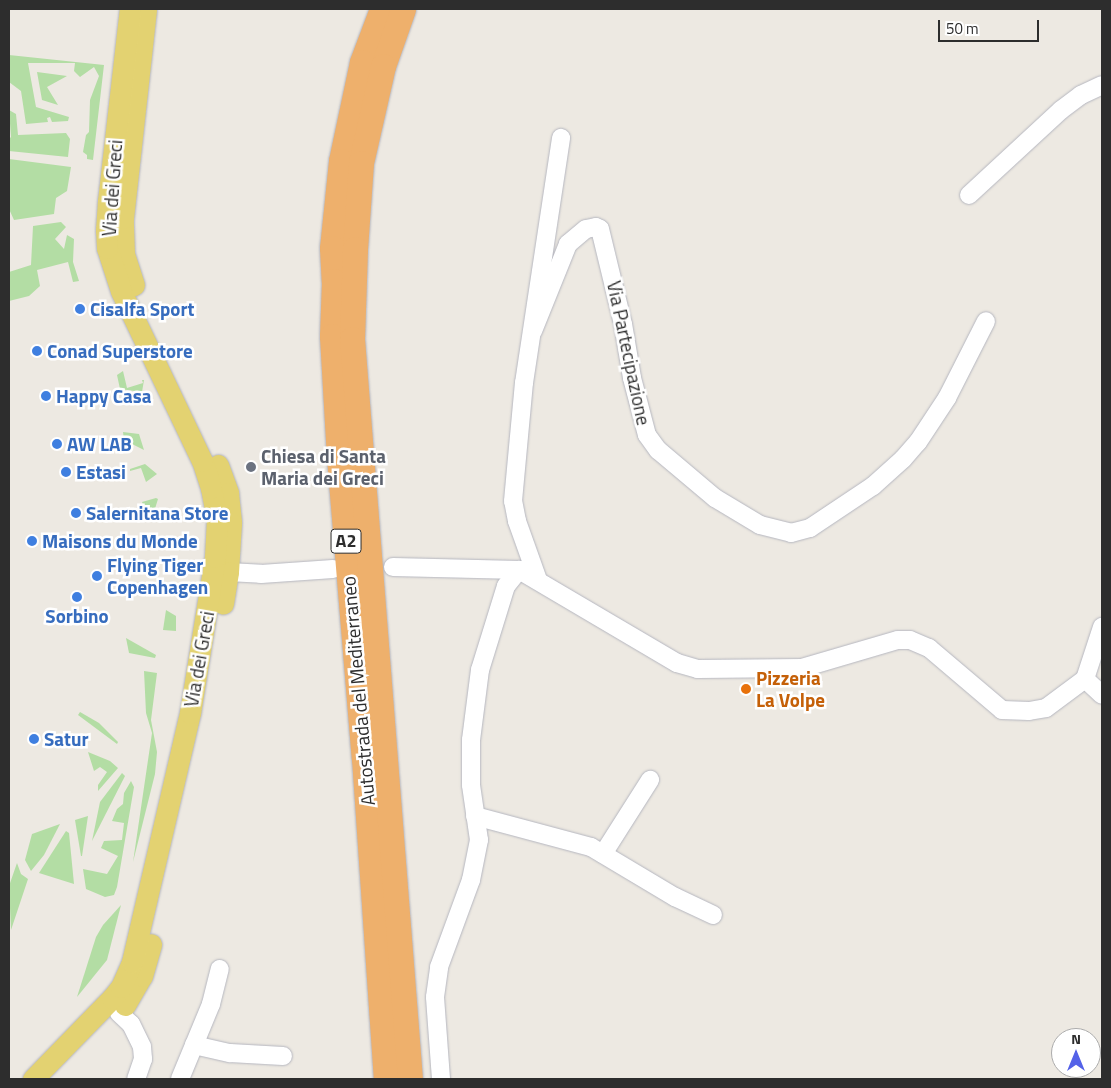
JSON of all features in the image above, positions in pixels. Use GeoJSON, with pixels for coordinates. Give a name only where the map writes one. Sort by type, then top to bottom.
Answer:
{"type":"FeatureCollection","features":[{"type":"Feature","properties":{"kind":"highway","name":"Autostrada del Mediterraneo"},"geometry":{"type":"LineString","coordinates":[[382,9],[362,62],[340,161],[332,248],[334,281],[332,336],[339,457],[364,758],[386,1079]]}},
{"type":"Feature","properties":{"kind":"highway","name":"Autostrada del Mediterraneo"},"geometry":{"type":"LineString","coordinates":[[403,9],[383,66],[361,163],[355,249],[352,339],[410,1079]]}},
{"type":"Feature","properties":{"kind":"main road","name":"Via dei Greci"},"geometry":{"type":"LineString","coordinates":[[33,1079],[112,998],[121,987],[132,962],[190,713],[215,557],[217,519],[211,488],[202,461],[121,291],[108,248],[106,230],[108,201],[130,9]]}},
{"type":"Feature","properties":{"kind":"main road","name":"Via dei Greci"},"geometry":{"type":"LineString","coordinates":[[52,1079],[119,1013],[133,994],[142,976],[204,716],[228,572],[231,508],[223,477],[136,289],[124,254],[122,239],[125,191],[146,9]]}},
{"type":"Feature","properties":{"kind":"street"},"geometry":{"type":"LineString","coordinates":[[969,195],[1061,110],[1081,95],[1102,85]]}},
{"type":"Feature","properties":{"kind":"street"},"geometry":{"type":"LineString","coordinates":[[538,580],[516,521],[513,501],[524,383],[561,138]]}},
{"type":"Feature","properties":{"kind":"street","name":"Via Partecipazione"},"geometry":{"type":"LineString","coordinates":[[533,331],[568,244],[586,229],[596,227],[600,229],[623,324],[632,378],[647,435],[658,450],[715,498],[760,525],[791,533],[810,528],[873,486],[918,442],[947,398],[986,321]]}},
{"type":"Feature","properties":{"kind":"street"},"geometry":{"type":"LineString","coordinates":[[393,566],[519,570],[677,663],[698,668],[802,668],[898,640],[910,640],[929,648],[1002,710],[1029,711],[1046,708],[1085,679],[1102,627]]}},
{"type":"Feature","properties":{"kind":"street"},"geometry":{"type":"LineString","coordinates":[[228,572],[262,574],[332,569]]}},
{"type":"Feature","properties":{"kind":"street"},"geometry":{"type":"LineString","coordinates":[[441,1079],[435,996],[439,967],[474,869],[479,840],[471,785],[471,740],[480,670],[506,586],[519,570]]}},
{"type":"Feature","properties":{"kind":"street"},"geometry":{"type":"LineString","coordinates":[[1085,679],[1102,695]]}},
{"type":"Feature","properties":{"kind":"street"},"geometry":{"type":"LineString","coordinates":[[603,854],[650,780]]}},
{"type":"Feature","properties":{"kind":"street"},"geometry":{"type":"LineString","coordinates":[[475,816],[549,834],[591,847],[675,897],[713,914]]}},
{"type":"Feature","properties":{"kind":"street"},"geometry":{"type":"LineString","coordinates":[[180,1079],[212,1004],[220,969]]}},
{"type":"Feature","properties":{"kind":"street"},"geometry":{"type":"LineString","coordinates":[[119,1013],[131,1024],[142,1047],[143,1059],[136,1079]]}},
{"type":"Feature","properties":{"kind":"street"},"geometry":{"type":"LineString","coordinates":[[194,1045],[230,1053],[283,1056]]}},
{"type":"Feature","properties":{"kind":"green space"},"geometry":{"type":"Polygon","coordinates":[[[9,55],[104,65],[93,160],[87,159],[87,155],[83,152],[86,135],[89,132],[90,100],[99,76],[94,67],[80,77],[74,71],[75,63],[28,63],[36,107],[69,117],[68,121],[52,122],[50,117],[47,118],[48,122],[26,124],[21,91],[9,82],[9,55]]]}},
{"type":"Feature","properties":{"kind":"green space"},"geometry":{"type":"Polygon","coordinates":[[[37,72],[67,76],[47,87],[58,105],[42,100],[37,72]]]}},
{"type":"Feature","properties":{"kind":"green space"},"geometry":{"type":"Polygon","coordinates":[[[9,110],[16,114],[18,135],[66,133],[70,139],[68,157],[9,151],[9,139],[11,137],[9,110]]]}},
{"type":"Feature","properties":{"kind":"green space"},"geometry":{"type":"Polygon","coordinates":[[[9,159],[71,167],[67,191],[56,198],[54,214],[14,220],[9,209],[9,159]]]}},
{"type":"Feature","properties":{"kind":"green space"},"geometry":{"type":"Polygon","coordinates":[[[61,222],[66,227],[55,239],[64,249],[67,235],[74,239],[73,262],[79,281],[73,282],[68,262],[37,270],[40,286],[29,296],[9,301],[9,272],[31,265],[33,226],[61,222]]]}},
{"type":"Feature","properties":{"kind":"green space"},"geometry":{"type":"Polygon","coordinates":[[[123,371],[127,388],[143,383],[142,380],[144,380],[142,392],[120,389],[117,375],[123,371]]]}},
{"type":"Feature","properties":{"kind":"green space"},"geometry":{"type":"Polygon","coordinates":[[[123,432],[139,434],[144,450],[124,440],[123,432]]]}},
{"type":"Feature","properties":{"kind":"green space"},"geometry":{"type":"Polygon","coordinates":[[[145,464],[157,474],[146,482],[141,468],[130,471],[130,469],[145,464]]]}},
{"type":"Feature","properties":{"kind":"green space"},"geometry":{"type":"Polygon","coordinates":[[[158,499],[154,512],[148,517],[142,502],[158,499]]]}},
{"type":"Feature","properties":{"kind":"green space"},"geometry":{"type":"Polygon","coordinates":[[[166,610],[176,616],[176,631],[163,630],[166,610]]]}},
{"type":"Feature","properties":{"kind":"green space"},"geometry":{"type":"Polygon","coordinates":[[[126,638],[156,655],[155,658],[129,653],[126,638]]]}},
{"type":"Feature","properties":{"kind":"green space"},"geometry":{"type":"Polygon","coordinates":[[[144,671],[157,673],[151,720],[157,752],[155,774],[133,862],[152,733],[146,713],[144,671]]]}},
{"type":"Feature","properties":{"kind":"green space"},"geometry":{"type":"Polygon","coordinates":[[[80,712],[99,723],[118,742],[117,744],[78,715],[80,712]]]}},
{"type":"Feature","properties":{"kind":"green space"},"geometry":{"type":"Polygon","coordinates":[[[88,752],[110,761],[118,768],[98,791],[98,785],[107,772],[100,767],[94,771],[88,752]]]}},
{"type":"Feature","properties":{"kind":"green space"},"geometry":{"type":"Polygon","coordinates":[[[122,773],[125,776],[92,841],[100,802],[122,773]]]}},
{"type":"Feature","properties":{"kind":"green space"},"geometry":{"type":"Polygon","coordinates":[[[131,781],[134,787],[117,887],[114,895],[105,897],[86,889],[83,869],[107,874],[118,856],[101,848],[104,841],[122,840],[124,823],[112,821],[117,809],[123,804],[124,793],[131,781]]]}},
{"type":"Feature","properties":{"kind":"green space"},"geometry":{"type":"Polygon","coordinates":[[[88,816],[82,856],[81,856],[75,820],[88,816]]]}},
{"type":"Feature","properties":{"kind":"green space"},"geometry":{"type":"Polygon","coordinates":[[[60,824],[44,855],[31,871],[25,860],[32,834],[60,824]]]}},
{"type":"Feature","properties":{"kind":"green space"},"geometry":{"type":"Polygon","coordinates":[[[66,831],[69,833],[74,884],[39,873],[66,831]]]}},
{"type":"Feature","properties":{"kind":"green space"},"geometry":{"type":"Polygon","coordinates":[[[17,863],[21,874],[28,879],[11,930],[9,886],[17,863]]]}},
{"type":"Feature","properties":{"kind":"green space"},"geometry":{"type":"Polygon","coordinates":[[[121,905],[107,960],[77,997],[96,937],[103,925],[121,905]]]}},
{"type":"Feature","properties":{"kind":"place","name":"Cisalfa Sport"},"geometry":{"type":"Point","coordinates":[80,309]}},
{"type":"Feature","properties":{"kind":"place","name":"Conad Superstore"},"geometry":{"type":"Point","coordinates":[37,351]}},
{"type":"Feature","properties":{"kind":"place","name":"Happy Casa"},"geometry":{"type":"Point","coordinates":[46,396]}},
{"type":"Feature","properties":{"kind":"place","name":"AW LAB"},"geometry":{"type":"Point","coordinates":[57,444]}},
{"type":"Feature","properties":{"kind":"place","name":"Chiesa di Santa Maria dei Greci"},"geometry":{"type":"Point","coordinates":[251,467]}},
{"type":"Feature","properties":{"kind":"place","name":"Estasi"},"geometry":{"type":"Point","coordinates":[66,472]}},
{"type":"Feature","properties":{"kind":"place","name":"Salernitana Store"},"geometry":{"type":"Point","coordinates":[76,513]}},
{"type":"Feature","properties":{"kind":"place","name":"Maisons du Monde"},"geometry":{"type":"Point","coordinates":[32,541]}},
{"type":"Feature","properties":{"kind":"place","name":"Flying Tiger Copenhagen"},"geometry":{"type":"Point","coordinates":[97,576]}},
{"type":"Feature","properties":{"kind":"place","name":"Sorbino"},"geometry":{"type":"Point","coordinates":[77,597]}},
{"type":"Feature","properties":{"kind":"place","name":"Pizzeria La Volpe"},"geometry":{"type":"Point","coordinates":[746,689]}},
{"type":"Feature","properties":{"kind":"place","name":"Satur"},"geometry":{"type":"Point","coordinates":[34,739]}}]}
